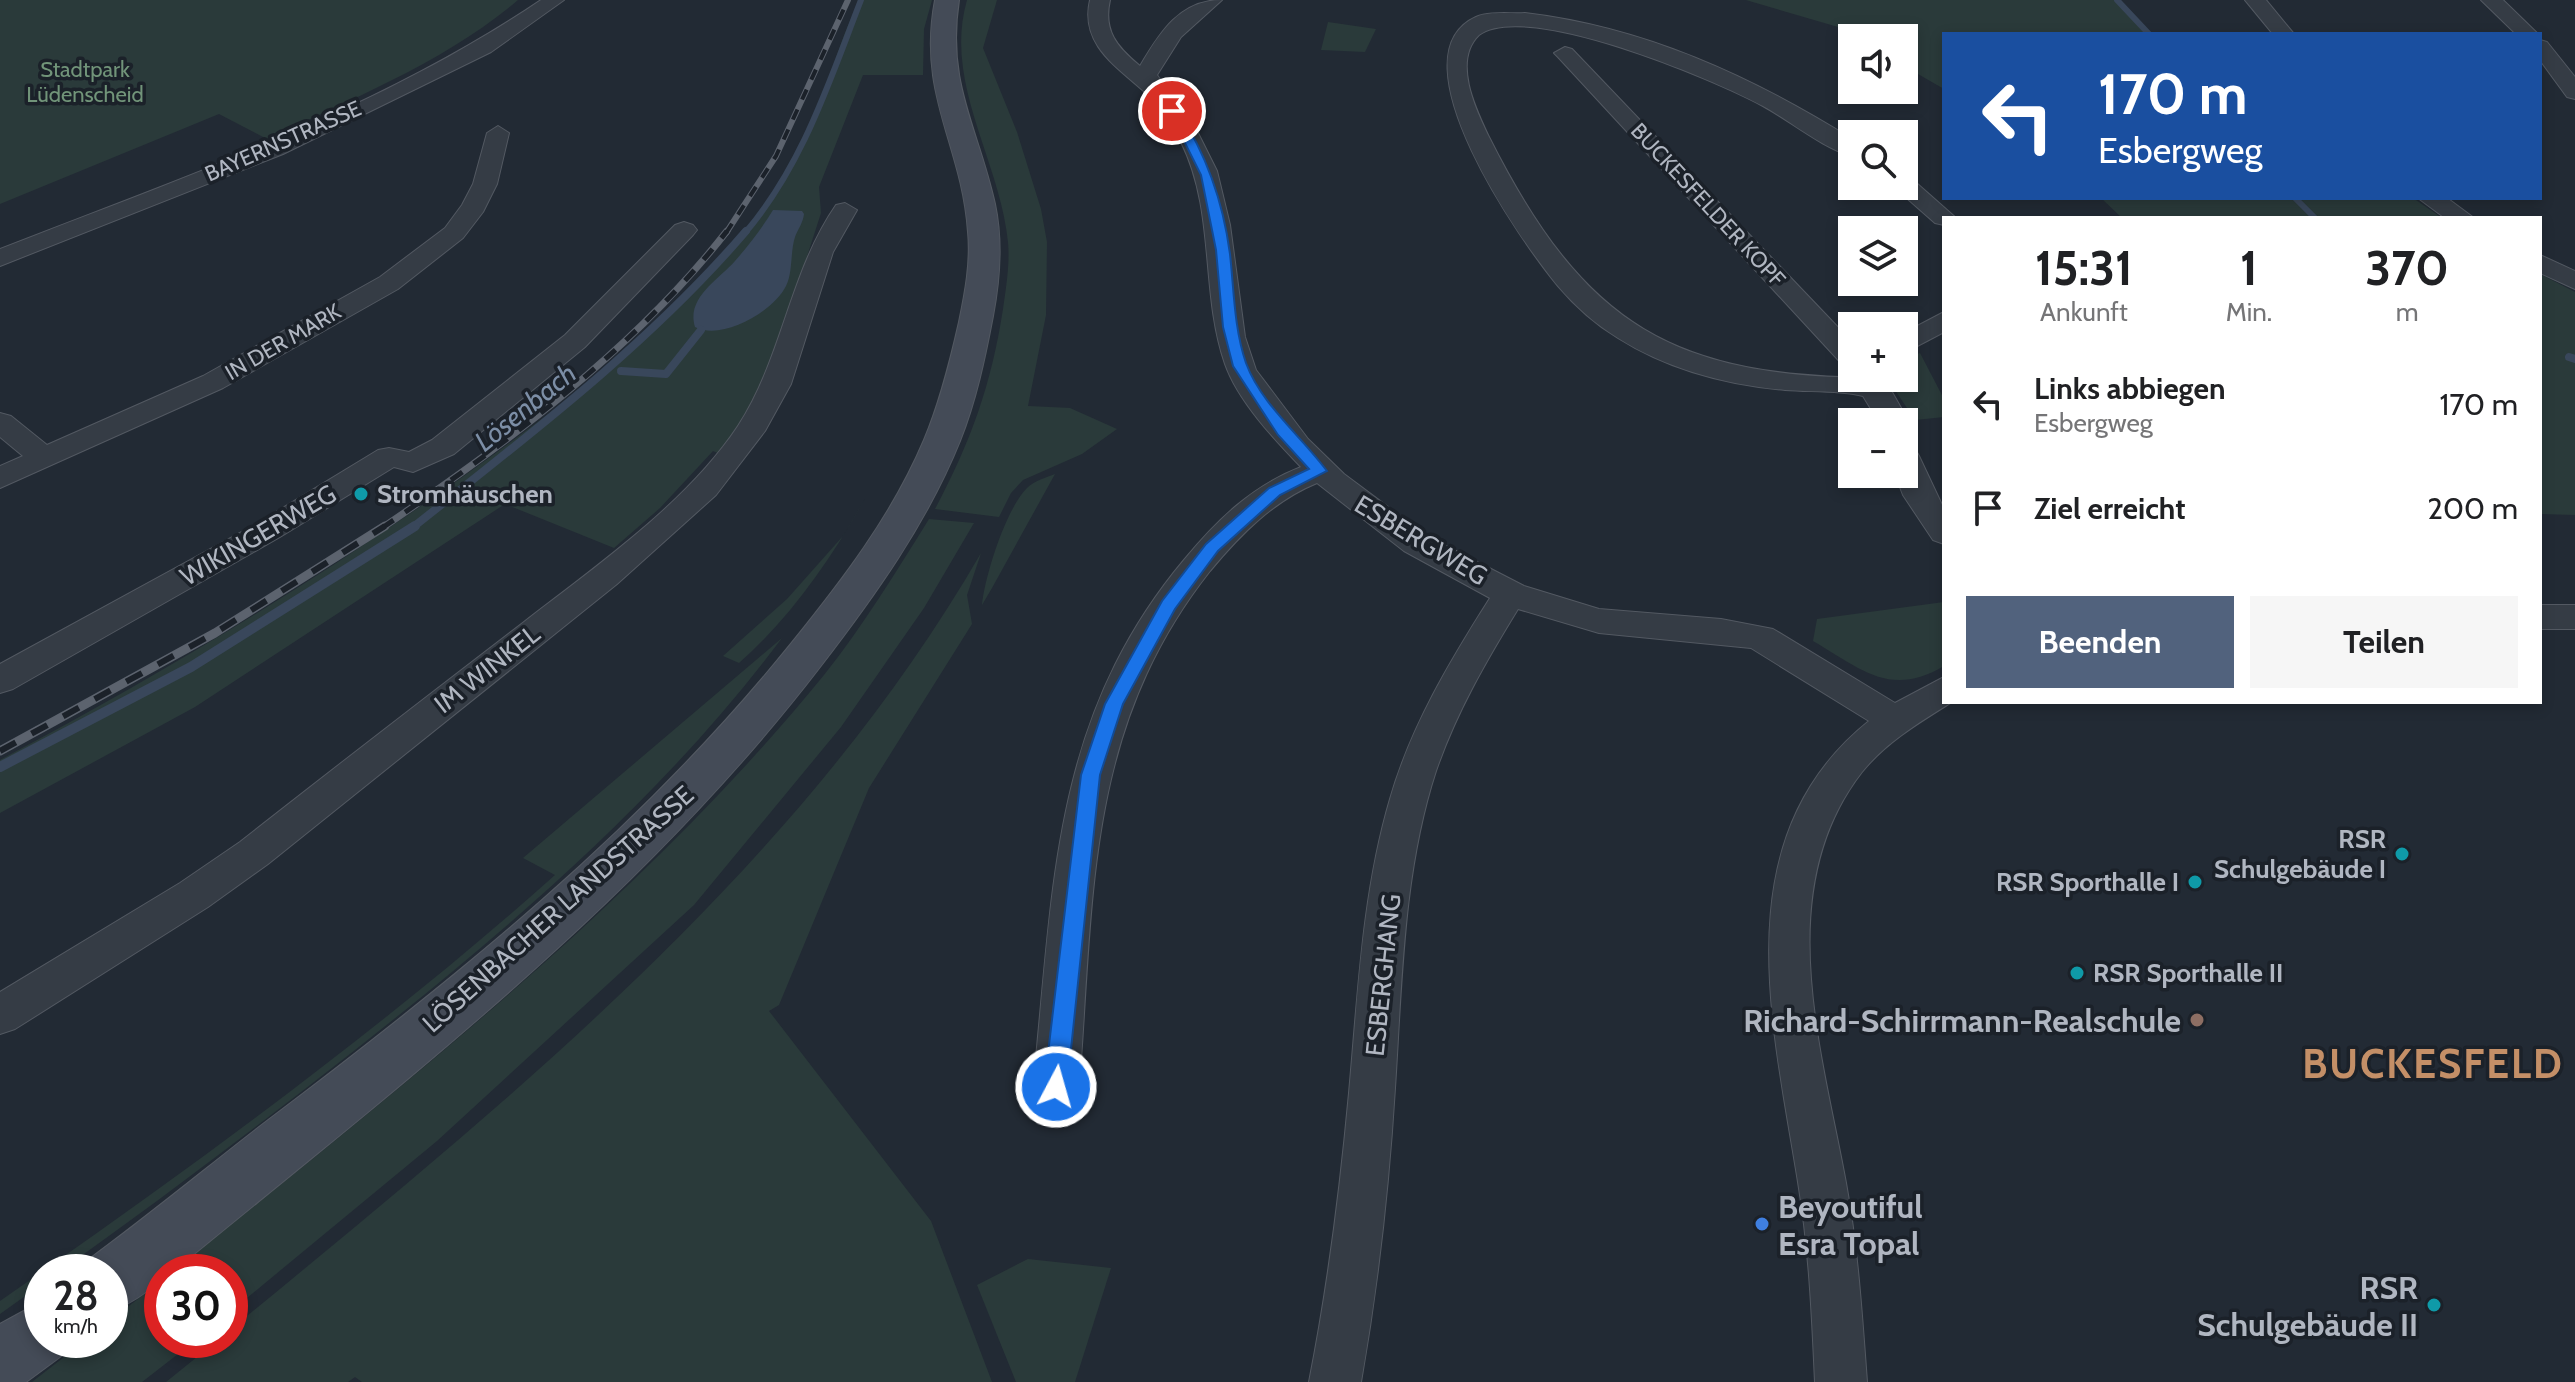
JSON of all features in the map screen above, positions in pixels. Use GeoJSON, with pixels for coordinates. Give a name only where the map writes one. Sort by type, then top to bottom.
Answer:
{"type":"FeatureCollection","features":[{"type":"Feature","properties":{"kind":"main road","name":"LÖSENBACHER LANDSTRASSE"},"geometry":{"type":"LineString","coordinates":[[128,1268],[378,1071],[587,890],[750,726],[884,551],[928,471],[955,411],[982,270],[984,234],[976,192],[941,76],[941,22],[947,0]]}},
{"type":"Feature","properties":{"kind":"main road"},"geometry":{"type":"LineString","coordinates":[[0,1362],[24,1345]]}},
{"type":"Feature","properties":{"kind":"street","name":"BAYERNSTRASSE"},"geometry":{"type":"LineString","coordinates":[[0,258],[275,149],[472,54],[554,0]]}},
{"type":"Feature","properties":{"kind":"street","name":"ESBERGWEG"},"geometry":{"type":"LineString","coordinates":[[1100,0],[1096,23],[1108,46],[1150,86],[1179,120],[1207,175],[1223,250],[1230,327],[1240,366],[1284,432],[1319,471],[1370,515],[1460,568],[1511,592],[1597,621],[1641,627],[1735,632],[1761,638],[1898,722]]}},
{"type":"Feature","properties":{"kind":"street"},"geometry":{"type":"LineString","coordinates":[[1150,86],[1146,75],[1165,43],[1186,18],[1212,0]]}},
{"type":"Feature","properties":{"kind":"street"},"geometry":{"type":"LineString","coordinates":[[2255,0],[2282,32]]}},
{"type":"Feature","properties":{"kind":"street"},"geometry":{"type":"LineString","coordinates":[[2491,0],[2526,32]]}},
{"type":"Feature","properties":{"kind":"street"},"geometry":{"type":"LineString","coordinates":[[1838,140],[1680,43],[1643,25],[1596,9],[1550,4],[1499,13],[1467,34],[1457,59],[1462,97],[1512,201],[1554,262],[1590,304],[1613,323],[1670,355],[1735,374],[1781,381],[1838,382]]}},
{"type":"Feature","properties":{"kind":"street"},"geometry":{"type":"LineString","coordinates":[[2542,49],[2575,92]]}},
{"type":"Feature","properties":{"kind":"street","name":"BUCKESFELDER KOPF"},"geometry":{"type":"LineString","coordinates":[[1565,53],[1838,343]]}},
{"type":"Feature","properties":{"kind":"street","name":"IN DER MARK"},"geometry":{"type":"LineString","coordinates":[[0,478],[213,382],[389,283],[454,233],[474,207],[485,184],[498,133]]}},
{"type":"Feature","properties":{"kind":"street"},"geometry":{"type":"LineString","coordinates":[[1918,197],[1942,216]]}},
{"type":"Feature","properties":{"kind":"street"},"geometry":{"type":"LineString","coordinates":[[2433,200],[2459,216]]}},
{"type":"Feature","properties":{"kind":"street","name":"IM WINKEL"},"geometry":{"type":"LineString","coordinates":[[0,1015],[182,903],[254,853],[605,576],[682,510],[733,454],[763,408],[784,367],[820,252],[845,210]]}},
{"type":"Feature","properties":{"kind":"street","name":"WIKINGERWEG"},"geometry":{"type":"LineString","coordinates":[[0,680],[269,530],[389,457],[413,462],[443,447],[575,341],[684,230]]}},
{"type":"Feature","properties":{"kind":"street"},"geometry":{"type":"LineString","coordinates":[[2542,264],[2575,281]]}},
{"type":"Feature","properties":{"kind":"street"},"geometry":{"type":"LineString","coordinates":[[1918,336],[1942,321]]}},
{"type":"Feature","properties":{"kind":"street"},"geometry":{"type":"LineString","coordinates":[[0,422],[45,459]]}},
{"type":"Feature","properties":{"kind":"street"},"geometry":{"type":"LineString","coordinates":[[1056,1087],[1090,775],[1114,704],[1168,606],[1212,547],[1275,491],[1319,471]]}},
{"type":"Feature","properties":{"kind":"street"},"geometry":{"type":"LineString","coordinates":[[1916,488],[1942,530]]}},
{"type":"Feature","properties":{"kind":"street","name":"ESBERGHANG"},"geometry":{"type":"LineString","coordinates":[[1335,1382],[1347,1316],[1370,1107],[1381,957],[1409,797],[1446,699],[1511,592]]}},
{"type":"Feature","properties":{"kind":"street"},"geometry":{"type":"LineString","coordinates":[[2542,617],[2575,617]]}},
{"type":"Feature","properties":{"kind":"street"},"geometry":{"type":"LineString","coordinates":[[1841,1382],[1826,1214],[1788,986],[1787,918],[1797,861],[1820,808],[1849,761],[1942,691]]}},
{"type":"Feature","properties":{"kind":"green space","name":"Stadtpark Lüdenscheid"},"geometry":{"type":"Polygon","coordinates":[[[0,0],[518,0],[490,22],[429,60],[267,139],[219,114],[0,204],[0,0]]]}},
{"type":"Feature","properties":{"kind":"green space"},"geometry":{"type":"Polygon","coordinates":[[[861,0],[932,0],[924,29],[923,75],[863,75],[819,187],[821,213],[771,368],[751,409],[720,454],[713,451],[660,508],[614,548],[505,504],[195,707],[0,813],[0,760],[152,676],[370,541],[581,389],[587,389],[680,303],[738,242],[788,174],[808,137],[845,33],[861,0]]]}},
{"type":"Feature","properties":{"kind":"green space"},"geometry":{"type":"Polygon","coordinates":[[[967,0],[997,0],[983,48],[1017,132],[1041,209],[1047,242],[1046,315],[1028,406],[1070,408],[1117,429],[1082,454],[1023,480],[1011,493],[999,517],[935,509],[959,460],[986,388],[998,337],[1008,267],[1003,211],[967,91],[962,61],[962,31],[967,0]]]}},
{"type":"Feature","properties":{"kind":"green space"},"geometry":{"type":"Polygon","coordinates":[[[1746,0],[2120,0],[2150,32],[1942,32],[1942,88],[1918,74],[1918,24],[1838,24],[1838,27],[1746,0]]]}},
{"type":"Feature","properties":{"kind":"green space"},"geometry":{"type":"Polygon","coordinates":[[[1328,22],[1376,29],[1365,52],[1321,50],[1328,22]]]}},
{"type":"Feature","properties":{"kind":"green space"},"geometry":{"type":"Polygon","coordinates":[[[2103,200],[2416,200],[2439,216],[2120,216],[2103,200]]]}},
{"type":"Feature","properties":{"kind":"green space"},"geometry":{"type":"Polygon","coordinates":[[[2542,275],[2575,292],[2575,515],[2542,514],[2542,275]]]}},
{"type":"Feature","properties":{"kind":"green space"},"geometry":{"type":"Polygon","coordinates":[[[1920,353],[1942,395],[1942,417],[1918,420],[1918,408],[1907,408],[1896,392],[1918,392],[1920,353]]]}},
{"type":"Feature","properties":{"kind":"green space"},"geometry":{"type":"Polygon","coordinates":[[[1055,474],[982,605],[992,560],[1004,526],[1019,498],[1030,486],[1055,474]]]}},
{"type":"Feature","properties":{"kind":"green space"},"geometry":{"type":"Polygon","coordinates":[[[929,519],[974,523],[924,608],[841,727],[694,905],[437,1141],[248,1297],[248,1254],[194,1254],[514,990],[677,837],[753,757],[824,675],[892,579],[929,519]]]}},
{"type":"Feature","properties":{"kind":"green space"},"geometry":{"type":"Polygon","coordinates":[[[842,537],[793,607],[758,645],[739,663],[723,656],[787,599],[842,537]]]}},
{"type":"Feature","properties":{"kind":"green space"},"geometry":{"type":"Polygon","coordinates":[[[981,553],[967,595],[972,624],[869,788],[779,1005],[769,1011],[931,1221],[992,1382],[362,1382],[355,1377],[348,1382],[166,1382],[196,1358],[248,1358],[248,1315],[439,1157],[641,974],[736,877],[826,775],[908,667],[981,553]]]}},
{"type":"Feature","properties":{"kind":"green space"},"geometry":{"type":"Polygon","coordinates":[[[1942,602],[1942,667],[1908,680],[1876,676],[1813,641],[1817,619],[1942,602]]]}},
{"type":"Feature","properties":{"kind":"green space"},"geometry":{"type":"Polygon","coordinates":[[[782,638],[687,753],[527,908],[413,1004],[282,1107],[84,1254],[67,1254],[353,1043],[555,875],[523,858],[782,638]]]}},
{"type":"Feature","properties":{"kind":"green space"},"geometry":{"type":"Polygon","coordinates":[[[1028,1259],[1111,1268],[1075,1382],[1016,1382],[977,1285],[1028,1259]]]}},
{"type":"Feature","properties":{"kind":"green space"},"geometry":{"type":"Polygon","coordinates":[[[24,1284],[24,1297],[0,1314],[0,1301],[24,1284]]]}},
{"type":"Feature","properties":{"kind":"green space"},"geometry":{"type":"Polygon","coordinates":[[[144,1294],[144,1358],[173,1358],[142,1382],[32,1382],[63,1358],[128,1358],[128,1307],[144,1294]]]}},
{"type":"Feature","properties":{"kind":"water"},"geometry":{"type":"Polygon","coordinates":[[[773,210],[802,211],[804,214],[793,243],[786,286],[770,305],[746,322],[719,330],[695,327],[693,317],[699,298],[740,255],[773,210]]]}},
{"type":"Feature","properties":{"kind":"waterway","name":"Lösenbach"},"geometry":{"type":"LineString","coordinates":[[745,233],[765,207],[799,151],[826,92],[861,0]]}},
{"type":"Feature","properties":{"kind":"waterway"},"geometry":{"type":"LineString","coordinates":[[2117,0],[2147,32]]}},
{"type":"Feature","properties":{"kind":"waterway"},"geometry":{"type":"LineString","coordinates":[[2297,200],[2313,216]]}},
{"type":"Feature","properties":{"kind":"waterway","name":"Lösenbach"},"geometry":{"type":"LineString","coordinates":[[413,527],[544,423],[629,350],[746,231]]}},
{"type":"Feature","properties":{"kind":"waterway"},"geometry":{"type":"LineString","coordinates":[[621,371],[666,374],[701,330]]}},
{"type":"Feature","properties":{"kind":"waterway"},"geometry":{"type":"LineString","coordinates":[[2569,357],[2575,359]]}},
{"type":"Feature","properties":{"kind":"waterway","name":"Lösenbach"},"geometry":{"type":"LineString","coordinates":[[0,767],[191,667],[413,527]]}},
{"type":"Feature","properties":{"kind":"railway"},"geometry":{"type":"LineString","coordinates":[[726,233],[776,156],[848,0]]}},
{"type":"Feature","properties":{"kind":"railway"},"geometry":{"type":"LineString","coordinates":[[384,527],[522,428],[610,355],[691,274],[727,231]]}},
{"type":"Feature","properties":{"kind":"railway"},"geometry":{"type":"LineString","coordinates":[[0,751],[215,633],[384,527]]}},
{"type":"Feature","properties":{"kind":"place","name":"Stromhäuschen"},"geometry":{"type":"Point","coordinates":[361,494]}},
{"type":"Feature","properties":{"kind":"place","name":"RSR Schulgebäude I"},"geometry":{"type":"Point","coordinates":[2402,854]}},
{"type":"Feature","properties":{"kind":"place","name":"RSR Sporthalle I"},"geometry":{"type":"Point","coordinates":[2195,882]}},
{"type":"Feature","properties":{"kind":"place","name":"RSR Sporthalle II"},"geometry":{"type":"Point","coordinates":[2077,973]}},
{"type":"Feature","properties":{"kind":"place","name":"Richard-Schirrmann-Realschule"},"geometry":{"type":"Point","coordinates":[2197,1020]}},
{"type":"Feature","properties":{"kind":"place","name":"Beyoutiful Esra Topal"},"geometry":{"type":"Point","coordinates":[1762,1224]}},
{"type":"Feature","properties":{"kind":"place","name":"RSR Schulgebäude II"},"geometry":{"type":"Point","coordinates":[2434,1305]}},
{"type":"Feature","properties":{"kind":"district","name":"BUCKESFELD"},"geometry":{"type":"Point","coordinates":[2433,1063]}},
{"type":"Feature","properties":{"kind":"route"},"geometry":{"type":"LineString","coordinates":[[1056,1087],[1090,775],[1114,704],[1128,673],[1168,606],[1212,547],[1275,491],[1319,471],[1284,432],[1240,366],[1230,327],[1223,250],[1207,175],[1193,143],[1172,111]]}}]}
